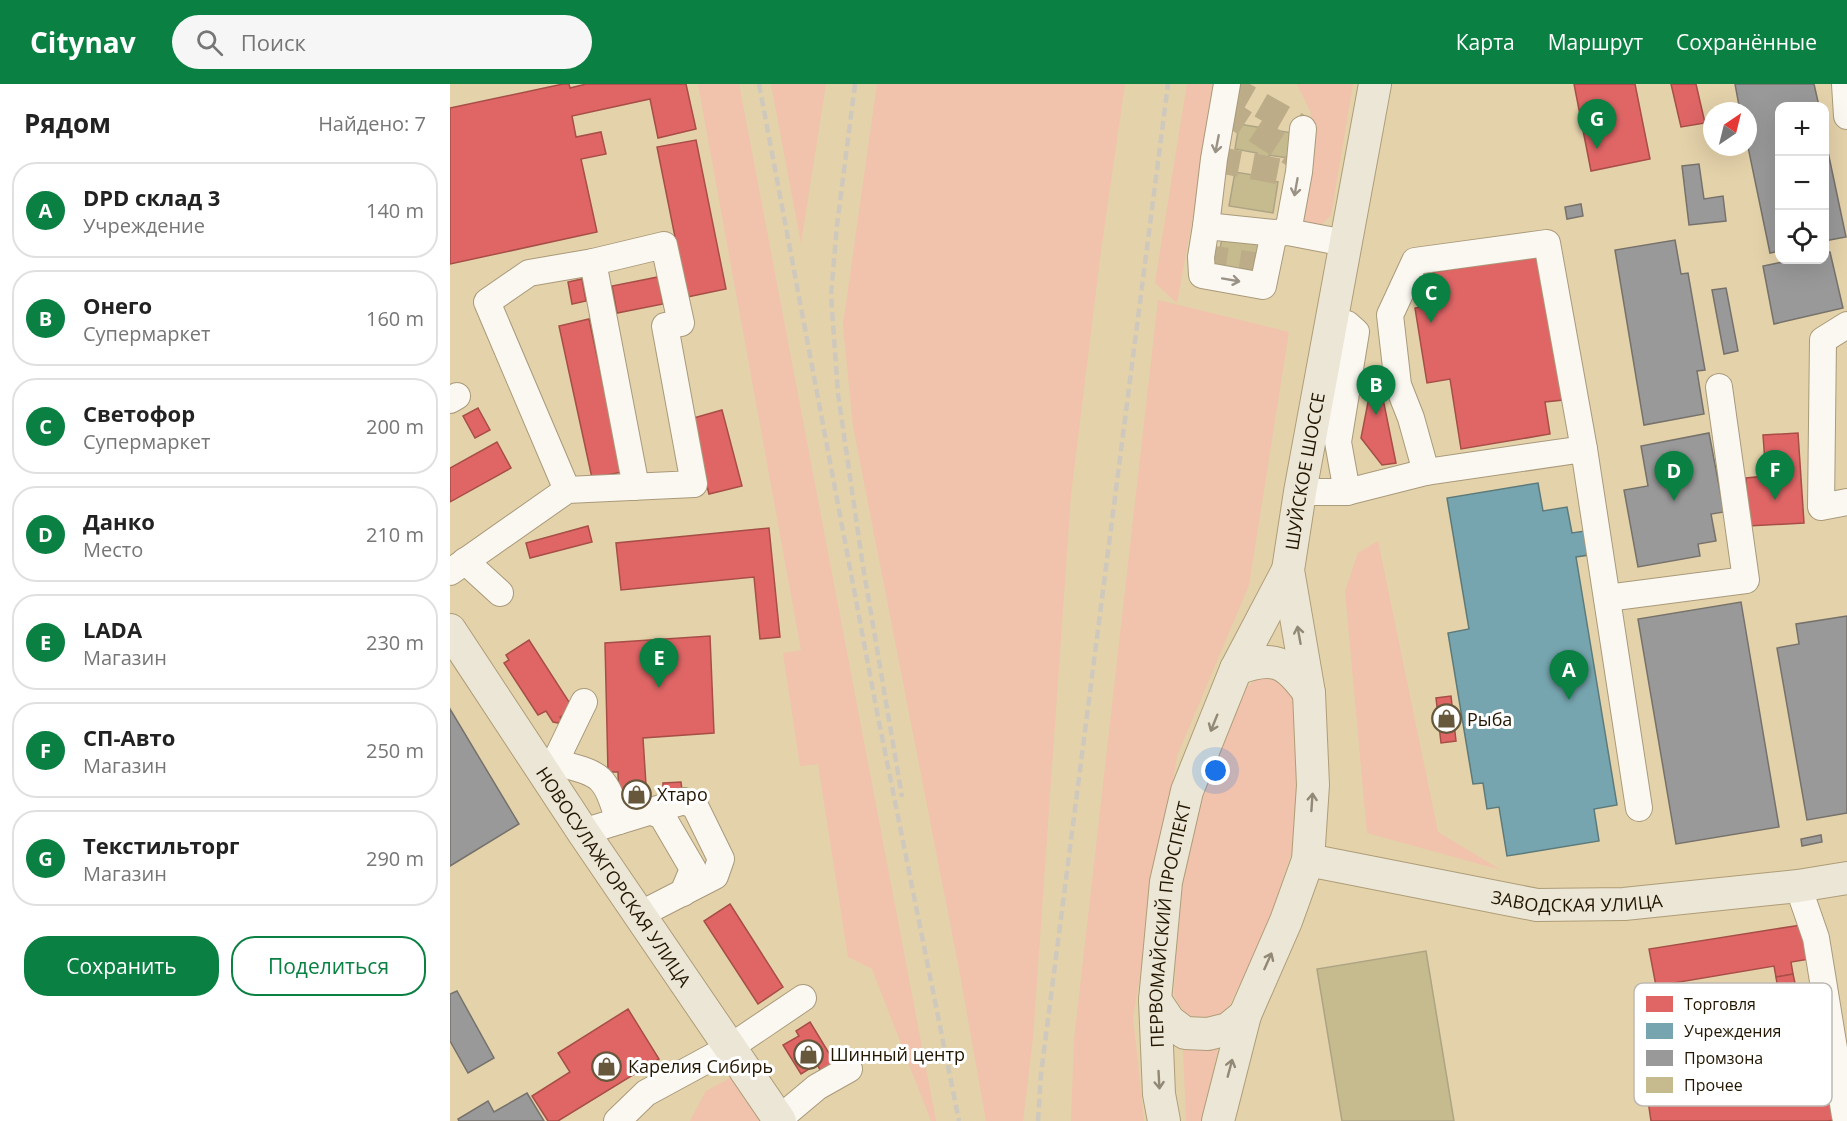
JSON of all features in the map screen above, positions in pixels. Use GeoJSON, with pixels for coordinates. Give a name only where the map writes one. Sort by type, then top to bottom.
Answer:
{"type":"FeatureCollection","features":[{"type":"Feature","properties":{"kind":"main road","name":"ШУЙСКОЕ ШОССЕ"},"geometry":{"type":"LineString","coordinates":[[1308,860],[1313,785],[1309,693],[1288,570],[1300,492],[1375,84]]}},
{"type":"Feature","properties":{"kind":"main road","name":"ПЕРВОМАЙСКИЙ ПРОСПЕКТ"},"geometry":{"type":"LineString","coordinates":[[1164,1121],[1159,1094],[1155,1000],[1166,882],[1187,791],[1236,669],[1288,570]]}},
{"type":"Feature","properties":{"kind":"main road","name":"НОВОСУЛАЖГОРСКАЯ УЛИЦА"},"geometry":{"type":"LineString","coordinates":[[450,630],[549,766],[583,832],[779,1120]]}},
{"type":"Feature","properties":{"kind":"main road"},"geometry":{"type":"LineString","coordinates":[[1236,669],[1257,661],[1275,663],[1293,671],[1309,693]]}},
{"type":"Feature","properties":{"kind":"main road"},"geometry":{"type":"LineString","coordinates":[[1218,1121],[1245,1015],[1286,921],[1308,860]]}},
{"type":"Feature","properties":{"kind":"main road","name":"ЗАВОДСКАЯ УЛИЦА"},"geometry":{"type":"LineString","coordinates":[[1308,860],[1537,905],[1624,904],[1798,886],[1847,878]]}},
{"type":"Feature","properties":{"kind":"main road"},"geometry":{"type":"LineString","coordinates":[[1155,1000],[1169,1021],[1185,1033],[1208,1034],[1228,1029],[1245,1015]]}},
{"type":"Feature","properties":{"kind":"lane"},"geometry":{"type":"LineString","coordinates":[[1227,84],[1201,257],[1202,275],[1263,286],[1299,172],[1303,129]]}},
{"type":"Feature","properties":{"kind":"lane"},"geometry":{"type":"LineString","coordinates":[[1845,84],[1847,116]]}},
{"type":"Feature","properties":{"kind":"lane"},"geometry":{"type":"LineString","coordinates":[[1206,226],[1281,232],[1345,243]]}},
{"type":"Feature","properties":{"kind":"lane"},"geometry":{"type":"LineString","coordinates":[[1426,472],[1411,418],[1398,385],[1390,315],[1415,261],[1546,243],[1584,449],[1639,808]]}},
{"type":"Feature","properties":{"kind":"lane"},"geometry":{"type":"LineString","coordinates":[[500,593],[457,567],[567,489],[694,484],[665,326],[681,323],[664,244],[593,262],[529,273],[487,302],[567,489]]}},
{"type":"Feature","properties":{"kind":"lane"},"geometry":{"type":"LineString","coordinates":[[593,262],[636,487]]}},
{"type":"Feature","properties":{"kind":"lane"},"geometry":{"type":"LineString","coordinates":[[1332,320],[1347,324],[1356,332],[1338,442],[1347,492]]}},
{"type":"Feature","properties":{"kind":"lane"},"geometry":{"type":"LineString","coordinates":[[1847,325],[1822,340],[1821,507],[1847,502]]}},
{"type":"Feature","properties":{"kind":"lane"},"geometry":{"type":"LineString","coordinates":[[1607,598],[1746,580],[1719,387]]}},
{"type":"Feature","properties":{"kind":"lane"},"geometry":{"type":"LineString","coordinates":[[1300,492],[1347,492],[1426,472],[1584,449]]}},
{"type":"Feature","properties":{"kind":"lane"},"geometry":{"type":"LineString","coordinates":[[584,702],[549,766],[594,773],[609,790],[618,821]]}},
{"type":"Feature","properties":{"kind":"lane"},"geometry":{"type":"LineString","coordinates":[[583,832],[684,801],[695,806],[721,859],[715,876],[639,915]]}},
{"type":"Feature","properties":{"kind":"lane"},"geometry":{"type":"LineString","coordinates":[[658,808],[693,869],[688,890]]}},
{"type":"Feature","properties":{"kind":"lane"},"geometry":{"type":"LineString","coordinates":[[1798,886],[1816,938],[1823,983]]}},
{"type":"Feature","properties":{"kind":"lane"},"geometry":{"type":"LineString","coordinates":[[617,1121],[646,1093],[729,1048],[803,998]]}},
{"type":"Feature","properties":{"kind":"lane"},"geometry":{"type":"LineString","coordinates":[[1832,1036],[1845,1116]]}},
{"type":"Feature","properties":{"kind":"lane"},"geometry":{"type":"LineString","coordinates":[[779,1120],[818,1087],[849,1069]]}},
{"type":"Feature","properties":{"kind":"shaded area"},"geometry":{"type":"Polygon","coordinates":[[[698,84],[739,84],[936,1121],[931,1121],[872,969],[848,957],[818,764],[800,766],[783,653],[801,650],[698,84]]]}},
{"type":"Feature","properties":{"kind":"shaded area"},"geometry":{"type":"Polygon","coordinates":[[[771,84],[826,84],[801,243],[771,84]]]}},
{"type":"Feature","properties":{"kind":"shaded area"},"geometry":{"type":"Polygon","coordinates":[[[877,84],[1125,84],[1100,258],[1071,495],[1033,1038],[1023,1121],[986,1121],[960,974],[853,426],[843,325],[877,84]]]}},
{"type":"Feature","properties":{"kind":"shaded area"},"geometry":{"type":"Polygon","coordinates":[[[1187,84],[1217,84],[1177,303],[1155,283],[1187,84]]]}},
{"type":"Feature","properties":{"kind":"shaded area"},"geometry":{"type":"Polygon","coordinates":[[[1297,84],[1353,84],[1331,215],[1321,225],[1306,222],[1297,210],[1311,113],[1297,84]]]}},
{"type":"Feature","properties":{"kind":"shaded area"},"geometry":{"type":"Polygon","coordinates":[[[1158,300],[1289,332],[1249,585],[1177,756],[1133,1017],[1144,1121],[1071,1121],[1074,1040],[1158,300]]]}},
{"type":"Feature","properties":{"kind":"shaded area"},"geometry":{"type":"Polygon","coordinates":[[[1378,541],[1438,832],[1501,870],[1367,833],[1345,591],[1358,553],[1378,541]]]}},
{"type":"Feature","properties":{"kind":"shaded area"},"geometry":{"type":"Polygon","coordinates":[[[1270,675],[1284,679],[1299,708],[1295,842],[1264,936],[1229,1006],[1216,1018],[1195,1017],[1182,1008],[1174,995],[1180,877],[1203,780],[1244,690],[1257,678],[1270,675]]]}},
{"type":"Feature","properties":{"kind":"shaded area"},"geometry":{"type":"Polygon","coordinates":[[[1183,1046],[1218,1048],[1203,1121],[1186,1121],[1183,1046]]]}},
{"type":"Feature","properties":{"kind":"shaded area"},"geometry":{"type":"Polygon","coordinates":[[[732,1077],[762,1121],[690,1121],[706,1091],[732,1077]]]}},
{"type":"Feature","properties":{"kind":"building: Торговля"},"geometry":{"type":"Polygon","coordinates":[[[569,84],[570,88],[586,84],[686,84],[696,129],[658,138],[650,99],[572,116],[576,137],[601,132],[606,154],[581,159],[597,232],[450,264],[450,108],[569,84]]]}},
{"type":"Feature","properties":{"kind":"building: Торговля"},"geometry":{"type":"Polygon","coordinates":[[[1574,84],[1635,84],[1650,159],[1591,171],[1574,84]]]}},
{"type":"Feature","properties":{"kind":"building: Торговля"},"geometry":{"type":"Polygon","coordinates":[[[1671,84],[1696,84],[1703,123],[1681,127],[1671,84]]]}},
{"type":"Feature","properties":{"kind":"building: Торговля"},"geometry":{"type":"Polygon","coordinates":[[[696,140],[726,289],[687,297],[657,147],[696,140]]]}},
{"type":"Feature","properties":{"kind":"building: Торговля"},"geometry":{"type":"Polygon","coordinates":[[[1540,255],[1563,400],[1545,402],[1550,434],[1461,449],[1450,379],[1427,383],[1415,308],[1439,304],[1433,272],[1540,255]]]}},
{"type":"Feature","properties":{"kind":"building: Торговля"},"geometry":{"type":"Polygon","coordinates":[[[658,277],[663,304],[617,313],[612,286],[658,277]]]}},
{"type":"Feature","properties":{"kind":"building: Торговля"},"geometry":{"type":"Polygon","coordinates":[[[582,279],[586,301],[572,304],[568,282],[582,279]]]}},
{"type":"Feature","properties":{"kind":"building: Торговля"},"geometry":{"type":"Polygon","coordinates":[[[589,319],[622,472],[592,478],[559,326],[589,319]]]}},
{"type":"Feature","properties":{"kind":"building: Торговля"},"geometry":{"type":"Polygon","coordinates":[[[1381,389],[1396,463],[1382,465],[1361,438],[1370,392],[1381,389]]]}},
{"type":"Feature","properties":{"kind":"building: Торговля"},"geometry":{"type":"Polygon","coordinates":[[[478,408],[490,430],[475,438],[463,416],[478,408]]]}},
{"type":"Feature","properties":{"kind":"building: Торговля"},"geometry":{"type":"Polygon","coordinates":[[[722,410],[742,486],[709,494],[690,419],[722,410]]]}},
{"type":"Feature","properties":{"kind":"building: Торговля"},"geometry":{"type":"Polygon","coordinates":[[[1798,433],[1804,523],[1748,526],[1746,478],[1766,476],[1763,435],[1798,433]]]}},
{"type":"Feature","properties":{"kind":"building: Торговля"},"geometry":{"type":"Polygon","coordinates":[[[497,442],[511,468],[450,502],[450,468],[497,442]]]}},
{"type":"Feature","properties":{"kind":"building: Торговля"},"geometry":{"type":"Polygon","coordinates":[[[588,526],[592,542],[530,558],[526,543],[588,526]]]}},
{"type":"Feature","properties":{"kind":"building: Торговля"},"geometry":{"type":"Polygon","coordinates":[[[769,528],[780,637],[760,639],[754,577],[621,590],[616,543],[769,528]]]}},
{"type":"Feature","properties":{"kind":"building: Торговля"},"geometry":{"type":"Polygon","coordinates":[[[710,636],[714,733],[643,738],[647,801],[619,803],[618,772],[608,772],[605,643],[710,636]]]}},
{"type":"Feature","properties":{"kind":"building: Торговля"},"geometry":{"type":"Polygon","coordinates":[[[529,640],[571,705],[564,719],[560,717],[562,721],[558,723],[553,722],[546,711],[538,715],[504,663],[509,660],[506,655],[529,640]]]}},
{"type":"Feature","properties":{"kind":"building: Торговля","name":"Рыба"},"geometry":{"type":"Polygon","coordinates":[[[1451,696],[1456,741],[1441,743],[1436,698],[1451,696]]]}},
{"type":"Feature","properties":{"kind":"building: Торговля"},"geometry":{"type":"Polygon","coordinates":[[[681,782],[682,790],[663,790],[663,783],[681,782]]]}},
{"type":"Feature","properties":{"kind":"building: Торговля"},"geometry":{"type":"Polygon","coordinates":[[[730,904],[783,987],[758,1004],[704,921],[730,904]]]}},
{"type":"Feature","properties":{"kind":"building: Торговля"},"geometry":{"type":"Polygon","coordinates":[[[1801,925],[1810,959],[1791,962],[1793,974],[1776,977],[1774,966],[1674,983],[1655,983],[1649,949],[1801,925]]]}},
{"type":"Feature","properties":{"kind":"building: Торговля"},"geometry":{"type":"Polygon","coordinates":[[[1793,974],[1795,983],[1777,983],[1776,977],[1793,974]]]}},
{"type":"Feature","properties":{"kind":"building: Торговля","name":"Карелия Сибирь"},"geometry":{"type":"Polygon","coordinates":[[[628,1009],[659,1059],[558,1121],[548,1121],[532,1096],[570,1072],[558,1053],[628,1009]]]}},
{"type":"Feature","properties":{"kind":"building: Торговля","name":"Шинный центр"},"geometry":{"type":"Polygon","coordinates":[[[810,1022],[835,1063],[821,1072],[817,1064],[801,1074],[783,1045],[799,1036],[796,1031],[810,1022]]]}},
{"type":"Feature","properties":{"kind":"building: Торговля"},"geometry":{"type":"Polygon","coordinates":[[[1832,1072],[1839,1119],[1828,1121],[1651,1121],[1649,1106],[1832,1106],[1832,1072]]]}},
{"type":"Feature","properties":{"kind":"building: Учреждения"},"geometry":{"type":"Polygon","coordinates":[[[1538,483],[1543,511],[1567,507],[1572,533],[1585,531],[1589,555],[1576,557],[1617,805],[1594,809],[1599,841],[1507,856],[1499,807],[1487,809],[1483,783],[1473,784],[1448,633],[1469,629],[1447,498],[1538,483]]]}},
{"type":"Feature","properties":{"kind":"building: Промзона"},"geometry":{"type":"Polygon","coordinates":[[[1735,84],[1814,84],[1818,102],[1775,102],[1775,252],[1770,253],[1750,156],[1757,156],[1757,102],[1738,102],[1735,84]]]}},
{"type":"Feature","properties":{"kind":"building: Промзона"},"geometry":{"type":"Polygon","coordinates":[[[1829,157],[1846,237],[1829,240],[1829,157]]]}},
{"type":"Feature","properties":{"kind":"building: Промзона"},"geometry":{"type":"Polygon","coordinates":[[[1699,164],[1704,199],[1723,196],[1726,221],[1689,225],[1682,166],[1699,164]]]}},
{"type":"Feature","properties":{"kind":"building: Промзона"},"geometry":{"type":"Polygon","coordinates":[[[1581,204],[1583,216],[1567,219],[1565,207],[1581,204]]]}},
{"type":"Feature","properties":{"kind":"building: Промзона"},"geometry":{"type":"Polygon","coordinates":[[[1675,240],[1681,274],[1688,273],[1705,370],[1697,371],[1704,414],[1644,425],[1615,250],[1675,240]]]}},
{"type":"Feature","properties":{"kind":"building: Промзона"},"geometry":{"type":"Polygon","coordinates":[[[1829,252],[1843,308],[1774,324],[1763,266],[1775,264],[1829,264],[1829,252]]]}},
{"type":"Feature","properties":{"kind":"building: Промзона"},"geometry":{"type":"Polygon","coordinates":[[[1726,288],[1738,351],[1724,354],[1712,290],[1726,288]]]}},
{"type":"Feature","properties":{"kind":"building: Промзона"},"geometry":{"type":"Polygon","coordinates":[[[1709,433],[1724,512],[1711,514],[1716,541],[1698,544],[1700,556],[1638,567],[1624,490],[1648,486],[1641,446],[1709,433]]]}},
{"type":"Feature","properties":{"kind":"building: Промзона"},"geometry":{"type":"Polygon","coordinates":[[[1741,602],[1779,827],[1676,844],[1638,619],[1741,602]]]}},
{"type":"Feature","properties":{"kind":"building: Промзона"},"geometry":{"type":"Polygon","coordinates":[[[1847,616],[1847,813],[1807,820],[1777,648],[1799,644],[1796,624],[1847,616]]]}},
{"type":"Feature","properties":{"kind":"building: Промзона"},"geometry":{"type":"Polygon","coordinates":[[[450,709],[519,824],[450,866],[450,709]]]}},
{"type":"Feature","properties":{"kind":"building: Промзона"},"geometry":{"type":"Polygon","coordinates":[[[1821,835],[1822,842],[1802,846],[1801,839],[1821,835]]]}},
{"type":"Feature","properties":{"kind":"building: Промзона"},"geometry":{"type":"Polygon","coordinates":[[[457,991],[494,1058],[468,1073],[450,1041],[450,994],[457,991]]]}},
{"type":"Feature","properties":{"kind":"building: Промзона"},"geometry":{"type":"Polygon","coordinates":[[[527,1093],[544,1121],[459,1121],[458,1119],[488,1101],[494,1112],[527,1093]]]}},
{"type":"Feature","properties":{"kind":"building: Прочее"},"geometry":{"type":"Polygon","coordinates":[[[1239,124],[1298,134],[1294,159],[1269,155],[1265,180],[1278,182],[1273,213],[1229,206],[1235,172],[1253,175],[1257,153],[1235,149],[1239,124]]]}},
{"type":"Feature","properties":{"kind":"building: Прочее"},"geometry":{"type":"Polygon","coordinates":[[[1222,238],[1265,245],[1260,278],[1216,270],[1222,238]]]}},
{"type":"Feature","properties":{"kind":"building: Прочее"},"geometry":{"type":"Polygon","coordinates":[[[1426,951],[1454,1121],[1342,1121],[1317,969],[1426,951]]]}},
{"type":"Feature","properties":{"kind":"tunnel"},"geometry":{"type":"LineString","coordinates":[[1227,86],[1303,129]]}},
{"type":"Feature","properties":{"kind":"tunnel"},"geometry":{"type":"LineString","coordinates":[[1223,109],[1299,158]]}},
{"type":"Feature","properties":{"kind":"tunnel"},"geometry":{"type":"LineString","coordinates":[[1214,159],[1298,175]]}},
{"type":"Feature","properties":{"kind":"tunnel"},"geometry":{"type":"LineString","coordinates":[[1201,257],[1267,267]]}},
{"type":"Feature","properties":{"kind":"railway"},"geometry":{"type":"LineString","coordinates":[[759,84],[877,712],[959,1121]]}},
{"type":"Feature","properties":{"kind":"railway"},"geometry":{"type":"LineString","coordinates":[[855,84],[837,225],[831,295],[838,394],[862,560],[902,797]]}},
{"type":"Feature","properties":{"kind":"railway"},"geometry":{"type":"LineString","coordinates":[[1038,1121],[1041,1074],[1168,84]]}},
{"type":"Feature","properties":{"kind":"place","name":"Текстильторг"},"geometry":{"type":"Point","coordinates":[1597,149]}},
{"type":"Feature","properties":{"kind":"place","name":"Светофор"},"geometry":{"type":"Point","coordinates":[1431,323]}},
{"type":"Feature","properties":{"kind":"place","name":"Онего"},"geometry":{"type":"Point","coordinates":[1376,415]}},
{"type":"Feature","properties":{"kind":"place","name":"СП-Авто"},"geometry":{"type":"Point","coordinates":[1775,500]}},
{"type":"Feature","properties":{"kind":"place","name":"Данко"},"geometry":{"type":"Point","coordinates":[1674,501]}},
{"type":"Feature","properties":{"kind":"place","name":"LADA"},"geometry":{"type":"Point","coordinates":[659,688]}},
{"type":"Feature","properties":{"kind":"place","name":"DPD склад 3"},"geometry":{"type":"Point","coordinates":[1569,700]}},
{"type":"Feature","properties":{"kind":"place","name":"Рыба"},"geometry":{"type":"Point","coordinates":[1446,719]}},
{"type":"Feature","properties":{"kind":"place","name":"Хтаро"},"geometry":{"type":"Point","coordinates":[636,794]}},
{"type":"Feature","properties":{"kind":"place","name":"Шинный центр"},"geometry":{"type":"Point","coordinates":[809,1054]}},
{"type":"Feature","properties":{"kind":"place","name":"Карелия Сибирь"},"geometry":{"type":"Point","coordinates":[607,1066]}}]}
